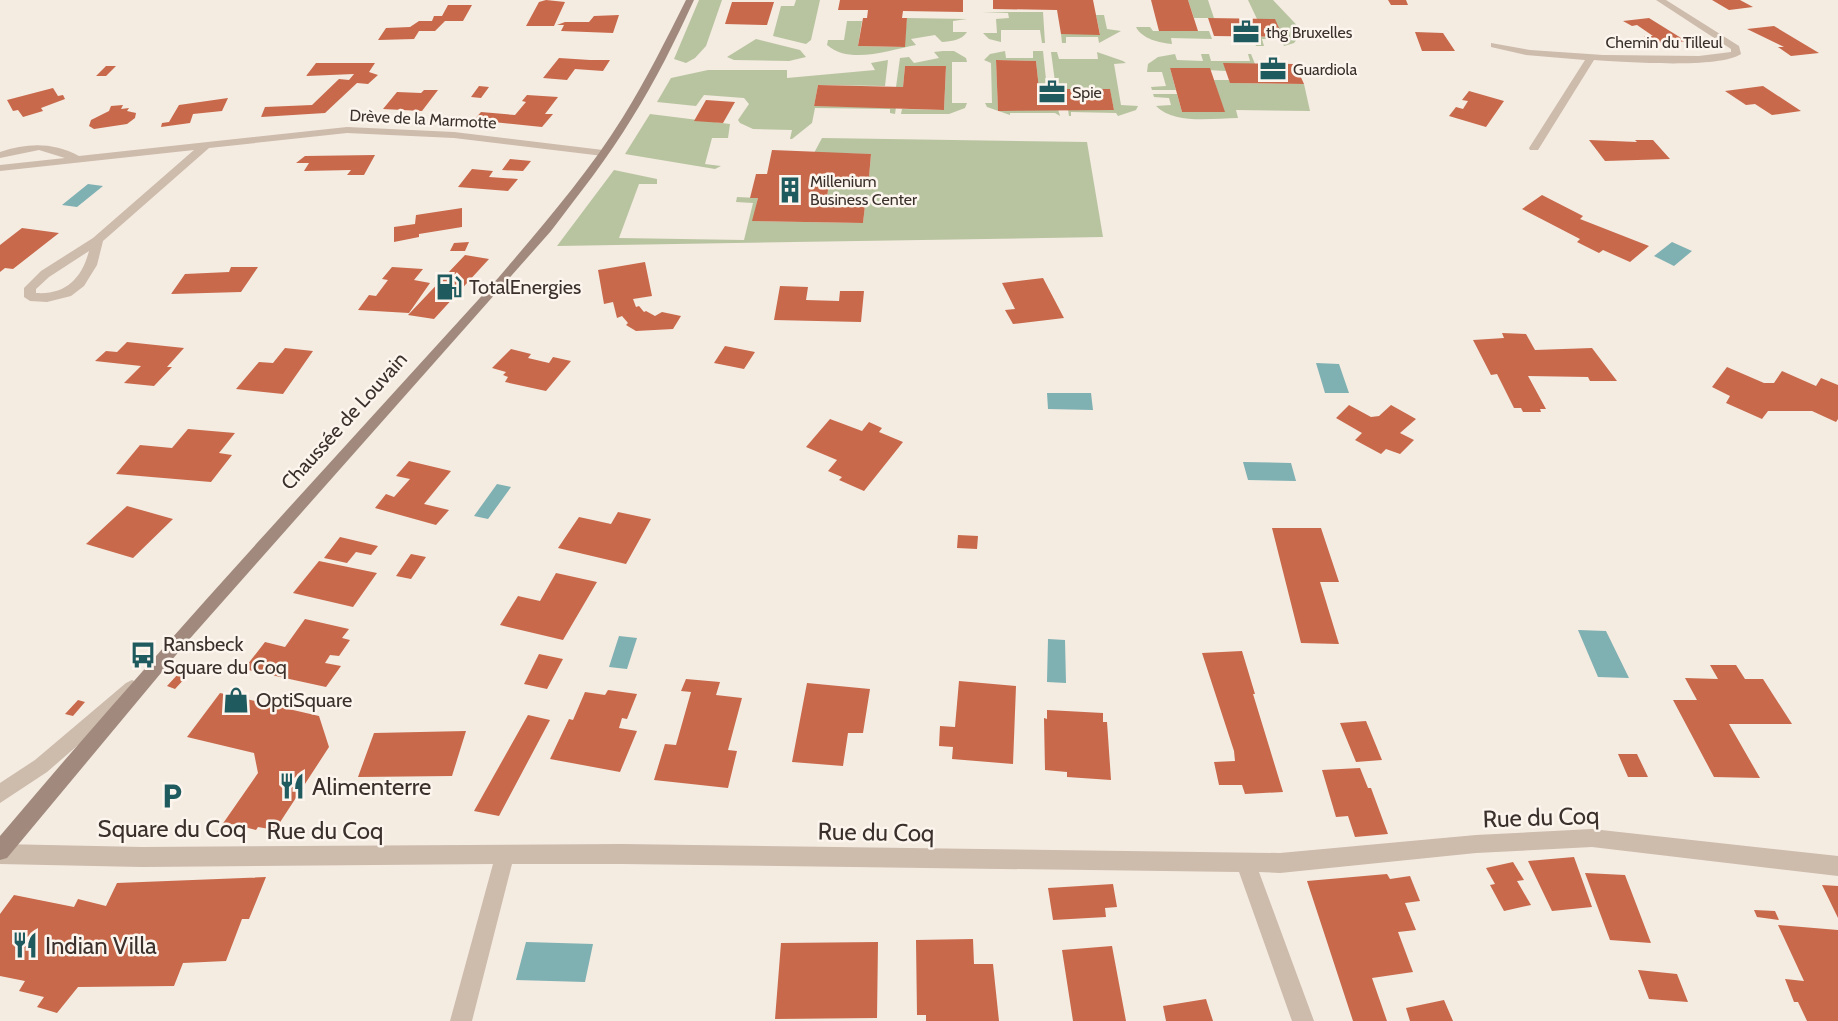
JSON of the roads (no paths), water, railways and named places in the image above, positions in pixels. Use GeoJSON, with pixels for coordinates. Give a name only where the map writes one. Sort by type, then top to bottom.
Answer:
{"type":"FeatureCollection","features":[{"type":"Feature","properties":{"kind":"main road","name":"Chaussée de Louvain"},"geometry":{"type":"LineString","coordinates":[[0,852],[145,676],[522,257],[603,153],[659,68],[690,0]]}},
{"type":"Feature","properties":{"kind":"street","name":"Chemin du Tilleul"},"geometry":{"type":"LineString","coordinates":[[1494,45],[1530,53],[1592,56],[1690,59],[1729,58],[1736,54],[1736,48],[1660,0]]}},
{"type":"Feature","properties":{"kind":"street"},"geometry":{"type":"LineString","coordinates":[[1534,148],[1592,56]]}},
{"type":"Feature","properties":{"kind":"street","name":"Drève de la Marmotte"},"geometry":{"type":"LineString","coordinates":[[0,168],[347,130],[383,130],[536,143],[603,153]]}},
{"type":"Feature","properties":{"kind":"street"},"geometry":{"type":"LineString","coordinates":[[97,240],[91,266],[80,283],[67,293],[47,298],[30,297],[30,288],[45,274],[97,240],[205,146]]}},
{"type":"Feature","properties":{"kind":"street","name":"Drève de la Marmotte"},"geometry":{"type":"LineString","coordinates":[[0,154],[20,149],[56,148],[76,159]]}},
{"type":"Feature","properties":{"kind":"street"},"geometry":{"type":"LineString","coordinates":[[0,794],[41,766],[145,676]]}},
{"type":"Feature","properties":{"kind":"street","name":"Rue du Coq"},"geometry":{"type":"LineString","coordinates":[[0,852],[131,857],[622,854],[1245,862],[1342,859],[1476,844],[1592,838],[1838,866]]}},
{"type":"Feature","properties":{"kind":"street"},"geometry":{"type":"LineString","coordinates":[[461,1021],[506,855]]}},
{"type":"Feature","properties":{"kind":"street"},"geometry":{"type":"LineString","coordinates":[[1245,862],[1303,1021]]}},
{"type":"Feature","properties":{"kind":"water"},"geometry":{"type":"Polygon","coordinates":[[[88,184],[103,186],[77,207],[62,205],[88,184]]]}},
{"type":"Feature","properties":{"kind":"water"},"geometry":{"type":"Polygon","coordinates":[[[1672,242],[1692,251],[1674,266],[1654,256],[1672,242]]]}},
{"type":"Feature","properties":{"kind":"water"},"geometry":{"type":"Polygon","coordinates":[[[1316,363],[1339,364],[1349,393],[1325,393],[1316,363]]]}},
{"type":"Feature","properties":{"kind":"water"},"geometry":{"type":"Polygon","coordinates":[[[1047,393],[1091,393],[1093,410],[1048,409],[1047,393]]]}},
{"type":"Feature","properties":{"kind":"water"},"geometry":{"type":"Polygon","coordinates":[[[1243,462],[1291,463],[1296,481],[1248,480],[1243,462]]]}},
{"type":"Feature","properties":{"kind":"water"},"geometry":{"type":"Polygon","coordinates":[[[497,484],[511,487],[488,519],[474,516],[497,484]]]}},
{"type":"Feature","properties":{"kind":"water"},"geometry":{"type":"Polygon","coordinates":[[[1578,630],[1606,631],[1629,678],[1598,677],[1578,630]]]}},
{"type":"Feature","properties":{"kind":"water"},"geometry":{"type":"Polygon","coordinates":[[[619,636],[637,638],[627,669],[609,667],[619,636]]]}},
{"type":"Feature","properties":{"kind":"water"},"geometry":{"type":"Polygon","coordinates":[[[1048,639],[1065,640],[1066,683],[1047,682],[1048,639]]]}},
{"type":"Feature","properties":{"kind":"water"},"geometry":{"type":"Polygon","coordinates":[[[526,942],[593,944],[585,982],[516,980],[526,942]]]}},
{"type":"Feature","properties":{"kind":"place","name":"thg Bruxelles"},"geometry":{"type":"Point","coordinates":[1246,32]}},
{"type":"Feature","properties":{"kind":"place","name":"Guardiola"},"geometry":{"type":"Point","coordinates":[1273,69]}},
{"type":"Feature","properties":{"kind":"place","name":"Spie"},"geometry":{"type":"Point","coordinates":[1052,92]}},
{"type":"Feature","properties":{"kind":"place","name":"Millenium Business Center"},"geometry":{"type":"Point","coordinates":[790,190]}},
{"type":"Feature","properties":{"kind":"place","name":"TotalEnergies"},"geometry":{"type":"Point","coordinates":[449,287]}},
{"type":"Feature","properties":{"kind":"place","name":"Ransbeck Square du Coq"},"geometry":{"type":"Point","coordinates":[143,655]}},
{"type":"Feature","properties":{"kind":"place","name":"OptiSquare"},"geometry":{"type":"Point","coordinates":[236,700]}},
{"type":"Feature","properties":{"kind":"place","name":"Alimenterre"},"geometry":{"type":"Point","coordinates":[292,786]}},
{"type":"Feature","properties":{"kind":"place","name":"Square du Coq"},"geometry":{"type":"Point","coordinates":[172,796]}},
{"type":"Feature","properties":{"kind":"place","name":"Indian Villa"},"geometry":{"type":"Point","coordinates":[25,945]}}]}
